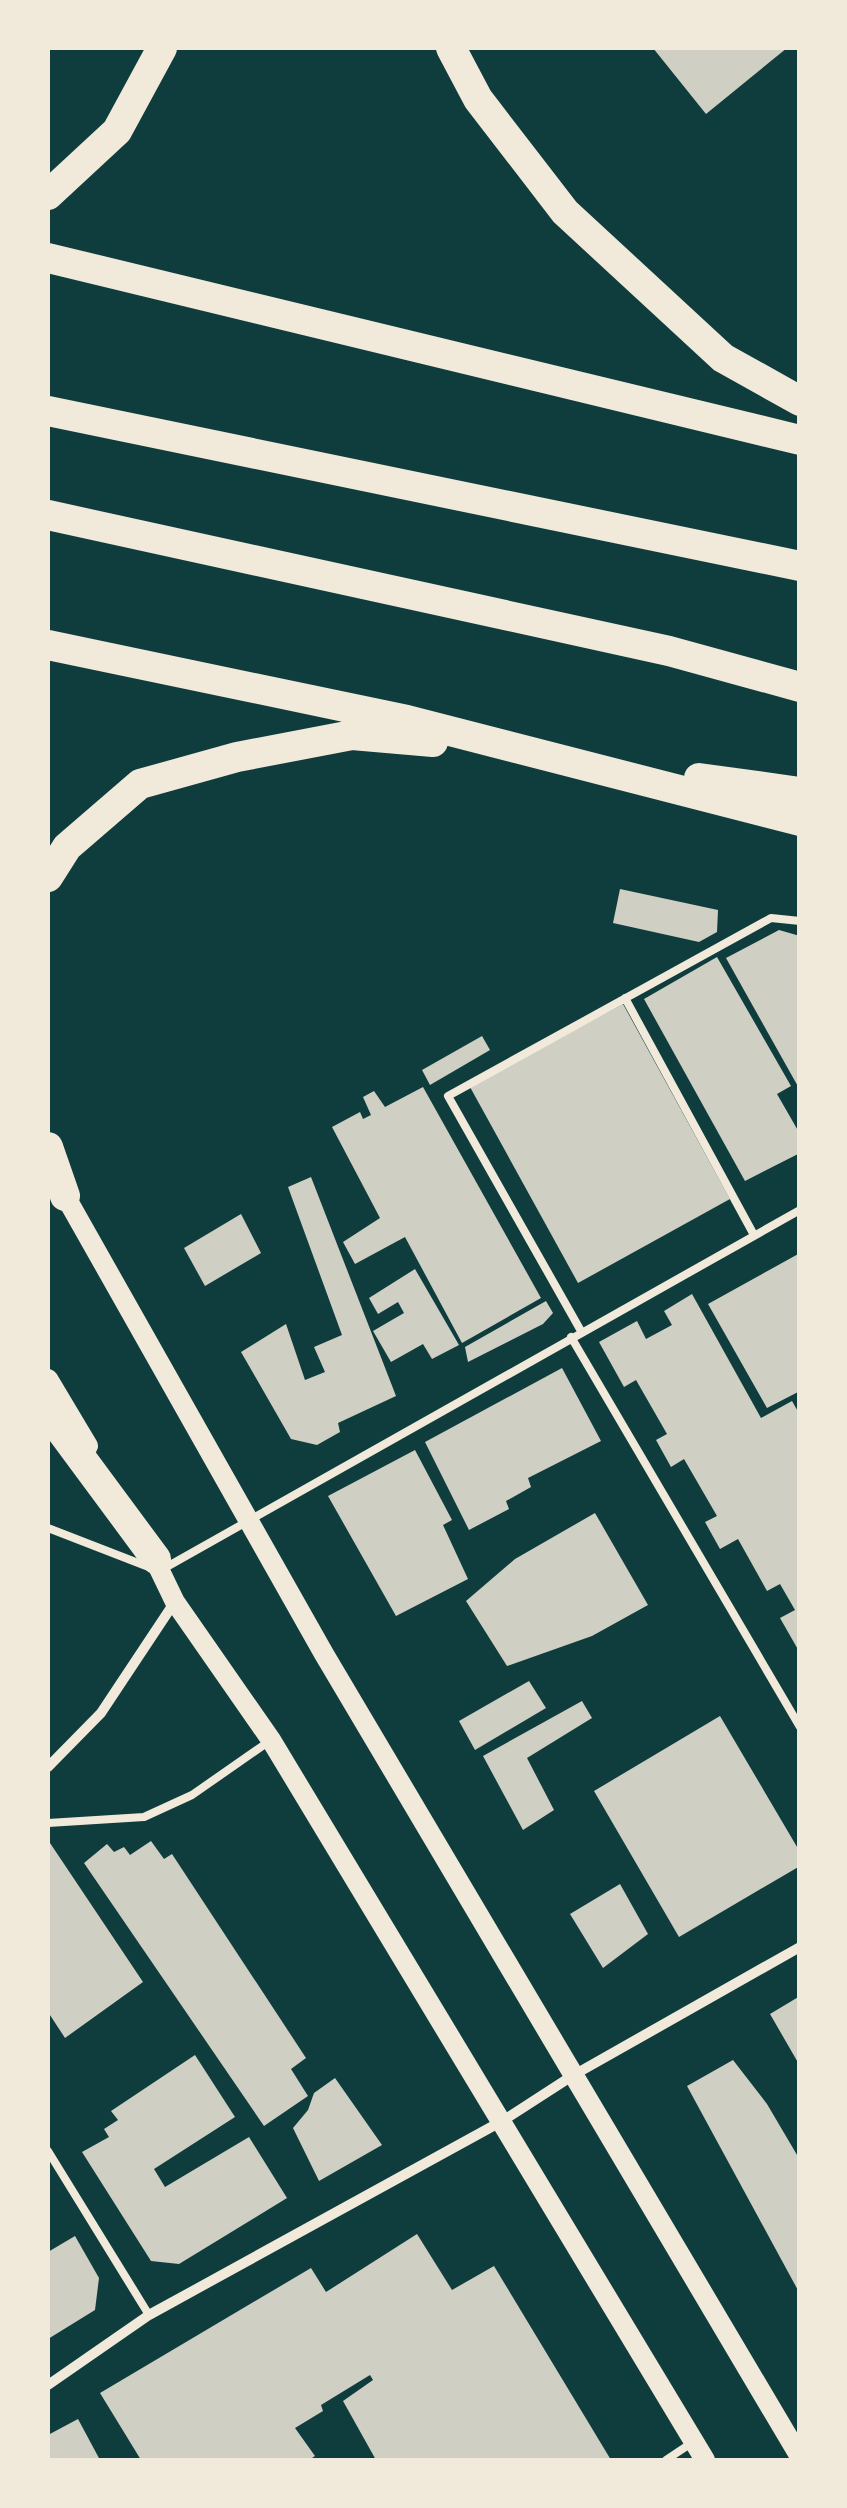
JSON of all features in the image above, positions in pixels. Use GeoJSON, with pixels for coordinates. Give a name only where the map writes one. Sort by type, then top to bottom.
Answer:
{"type":"FeatureCollection","features":[{"type":"Feature","properties":{"kind":"highway"},"geometry":{"type":"LineString","coordinates":[[48,195],[117,131],[162,48]]}},
{"type":"Feature","properties":{"kind":"highway"},"geometry":{"type":"LineString","coordinates":[[451,48],[478,99],[565,212],[723,358],[800,402]]}},
{"type":"Feature","properties":{"kind":"highway"},"geometry":{"type":"LineString","coordinates":[[48,258],[800,440]]}},
{"type":"Feature","properties":{"kind":"highway"},"geometry":{"type":"LineString","coordinates":[[48,411],[800,566]]}},
{"type":"Feature","properties":{"kind":"highway"},"geometry":{"type":"LineString","coordinates":[[48,515],[669,651],[800,687]]}},
{"type":"Feature","properties":{"kind":"highway"},"geometry":{"type":"LineString","coordinates":[[48,645],[407,720],[800,821]]}},
{"type":"Feature","properties":{"kind":"highway"},"geometry":{"type":"LineString","coordinates":[[48,658],[471,744],[800,792]]}},
{"type":"Feature","properties":{"kind":"highway"},"geometry":{"type":"LineString","coordinates":[[48,877],[67,848],[140,784],[238,757],[352,735],[471,744]]}},
{"type":"Feature","properties":{"kind":"highway"},"geometry":{"type":"LineString","coordinates":[[48,1148],[65,1196]]}},
{"type":"Feature","properties":{"kind":"highway"},"geometry":{"type":"LineString","coordinates":[[48,1413],[158,1565]]}},
{"type":"Feature","properties":{"kind":"main road"},"geometry":{"type":"LineString","coordinates":[[48,1166],[248,1522],[572,2076],[796,2443]]}},
{"type":"Feature","properties":{"kind":"main road"},"geometry":{"type":"LineString","coordinates":[[48,1379],[158,1565],[175,1602],[271,1740],[504,2120],[704,2460]]}},
{"type":"Feature","properties":{"kind":"street"},"geometry":{"type":"LineString","coordinates":[[48,1767],[100,1713],[175,1602]]}},
{"type":"Feature","properties":{"kind":"street"},"geometry":{"type":"LineString","coordinates":[[48,2384],[149,2315],[504,2120],[572,2076],[800,1947]]}},
{"type":"Feature","properties":{"kind":"lane"},"geometry":{"type":"LineString","coordinates":[[581,1331],[448,1096],[771,918],[800,921]]}},
{"type":"Feature","properties":{"kind":"lane"},"geometry":{"type":"LineString","coordinates":[[625,998],[754,1235]]}},
{"type":"Feature","properties":{"kind":"lane"},"geometry":{"type":"LineString","coordinates":[[48,1528],[158,1565],[248,1522],[800,1210]]}},
{"type":"Feature","properties":{"kind":"lane"},"geometry":{"type":"LineString","coordinates":[[571,1337],[800,1727]]}},
{"type":"Feature","properties":{"kind":"lane"},"geometry":{"type":"LineString","coordinates":[[48,1823],[144,1817],[192,1795],[271,1740]]}},
{"type":"Feature","properties":{"kind":"lane"},"geometry":{"type":"LineString","coordinates":[[48,2151],[149,2315]]}},
{"type":"Feature","properties":{"kind":"lane"},"geometry":{"type":"LineString","coordinates":[[666,2460],[693,2442]]}},
{"type":"Feature","properties":{"kind":"building"},"geometry":{"type":"Polygon","coordinates":[[[653,48],[787,48],[706,114],[653,48]]]}},
{"type":"Feature","properties":{"kind":"building"},"geometry":{"type":"Polygon","coordinates":[[[620,889],[718,910],[717,932],[699,942],[613,923],[620,889]]]}},
{"type":"Feature","properties":{"kind":"building"},"geometry":{"type":"Polygon","coordinates":[[[779,930],[800,936],[800,1090],[726,958],[779,930]]]}},
{"type":"Feature","properties":{"kind":"building"},"geometry":{"type":"Polygon","coordinates":[[[717,957],[791,1086],[777,1094],[800,1134],[800,1153],[745,1181],[644,999],[717,957]]]}},
{"type":"Feature","properties":{"kind":"building"},"geometry":{"type":"Polygon","coordinates":[[[623,1004],[730,1199],[578,1283],[470,1087],[623,1004]]]}},
{"type":"Feature","properties":{"kind":"building"},"geometry":{"type":"Polygon","coordinates":[[[482,1036],[490,1050],[430,1085],[422,1070],[482,1036]]]}},
{"type":"Feature","properties":{"kind":"building"},"geometry":{"type":"Polygon","coordinates":[[[423,1087],[541,1298],[462,1343],[405,1237],[355,1264],[343,1242],[380,1218],[332,1127],[360,1112],[363,1119],[371,1115],[363,1097],[374,1091],[385,1107],[423,1087]]]}},
{"type":"Feature","properties":{"kind":"building"},"geometry":{"type":"Polygon","coordinates":[[[311,1177],[396,1396],[338,1423],[340,1432],[317,1445],[291,1439],[241,1352],[286,1324],[305,1380],[325,1372],[314,1347],[342,1335],[288,1187],[311,1177]]]}},
{"type":"Feature","properties":{"kind":"building"},"geometry":{"type":"Polygon","coordinates":[[[241,1214],[261,1253],[205,1286],[184,1248],[241,1214]]]}},
{"type":"Feature","properties":{"kind":"building"},"geometry":{"type":"Polygon","coordinates":[[[800,1253],[800,1391],[767,1408],[708,1304],[800,1253]]]}},
{"type":"Feature","properties":{"kind":"building"},"geometry":{"type":"Polygon","coordinates":[[[415,1269],[459,1345],[432,1359],[423,1344],[391,1362],[373,1331],[404,1313],[398,1302],[378,1314],[369,1298],[415,1269]]]}},
{"type":"Feature","properties":{"kind":"building"},"geometry":{"type":"Polygon","coordinates":[[[692,1294],[761,1418],[792,1401],[800,1415],[800,1653],[780,1618],[795,1610],[780,1584],[767,1591],[738,1539],[720,1549],[705,1522],[717,1516],[684,1459],[671,1467],[656,1440],[667,1434],[636,1380],[624,1387],[599,1342],[637,1321],[646,1339],[672,1325],[664,1311],[692,1294]]]}},
{"type":"Feature","properties":{"kind":"building"},"geometry":{"type":"Polygon","coordinates":[[[546,1301],[553,1313],[543,1324],[468,1362],[465,1347],[546,1301]]]}},
{"type":"Feature","properties":{"kind":"building"},"geometry":{"type":"Polygon","coordinates":[[[562,1368],[601,1441],[528,1478],[531,1487],[506,1501],[509,1509],[469,1530],[425,1442],[562,1368]]]}},
{"type":"Feature","properties":{"kind":"building"},"geometry":{"type":"Polygon","coordinates":[[[415,1450],[452,1520],[443,1525],[468,1579],[396,1616],[328,1496],[415,1450]]]}},
{"type":"Feature","properties":{"kind":"building"},"geometry":{"type":"Polygon","coordinates":[[[595,1513],[648,1605],[592,1636],[507,1666],[466,1601],[515,1559],[595,1513]]]}},
{"type":"Feature","properties":{"kind":"building"},"geometry":{"type":"Polygon","coordinates":[[[529,1681],[546,1708],[475,1750],[459,1721],[529,1681]]]}},
{"type":"Feature","properties":{"kind":"building"},"geometry":{"type":"Polygon","coordinates":[[[582,1701],[592,1718],[527,1758],[554,1810],[523,1830],[483,1756],[582,1701]]]}},
{"type":"Feature","properties":{"kind":"building"},"geometry":{"type":"Polygon","coordinates":[[[720,1716],[800,1852],[800,1866],[679,1937],[594,1791],[720,1716]]]}},
{"type":"Feature","properties":{"kind":"building"},"geometry":{"type":"Polygon","coordinates":[[[48,1840],[143,1982],[65,2038],[48,2012],[48,1840]]]}},
{"type":"Feature","properties":{"kind":"building"},"geometry":{"type":"Polygon","coordinates":[[[151,1841],[164,1859],[172,1854],[306,2058],[291,2069],[308,2096],[264,2126],[84,1863],[107,1844],[114,1852],[124,1847],[130,1855],[151,1841]]]}},
{"type":"Feature","properties":{"kind":"building"},"geometry":{"type":"Polygon","coordinates":[[[620,1884],[648,1934],[603,1968],[570,1914],[620,1884]]]}},
{"type":"Feature","properties":{"kind":"building"},"geometry":{"type":"Polygon","coordinates":[[[800,1996],[800,2066],[770,2014],[800,1996]]]}},
{"type":"Feature","properties":{"kind":"building"},"geometry":{"type":"Polygon","coordinates":[[[195,2055],[235,2117],[154,2169],[165,2187],[249,2137],[287,2198],[179,2264],[151,2261],[82,2152],[109,2137],[104,2129],[118,2120],[111,2111],[195,2055]]]}},
{"type":"Feature","properties":{"kind":"building"},"geometry":{"type":"Polygon","coordinates":[[[733,2060],[767,2104],[800,2160],[800,2294],[687,2086],[733,2060]]]}},
{"type":"Feature","properties":{"kind":"building"},"geometry":{"type":"Polygon","coordinates":[[[335,2078],[382,2145],[319,2181],[293,2128],[308,2110],[314,2093],[335,2078]]]}},
{"type":"Feature","properties":{"kind":"building"},"geometry":{"type":"Polygon","coordinates":[[[417,2234],[452,2290],[494,2266],[611,2460],[376,2460],[343,2401],[373,2380],[370,2375],[321,2405],[323,2411],[295,2428],[315,2456],[309,2460],[141,2460],[100,2393],[311,2268],[326,2292],[417,2234]]]}},
{"type":"Feature","properties":{"kind":"building"},"geometry":{"type":"Polygon","coordinates":[[[75,2236],[99,2278],[95,2310],[48,2339],[48,2252],[75,2236]]]}},
{"type":"Feature","properties":{"kind":"building"},"geometry":{"type":"Polygon","coordinates":[[[78,2419],[100,2460],[48,2460],[48,2435],[78,2419]]]}}]}
